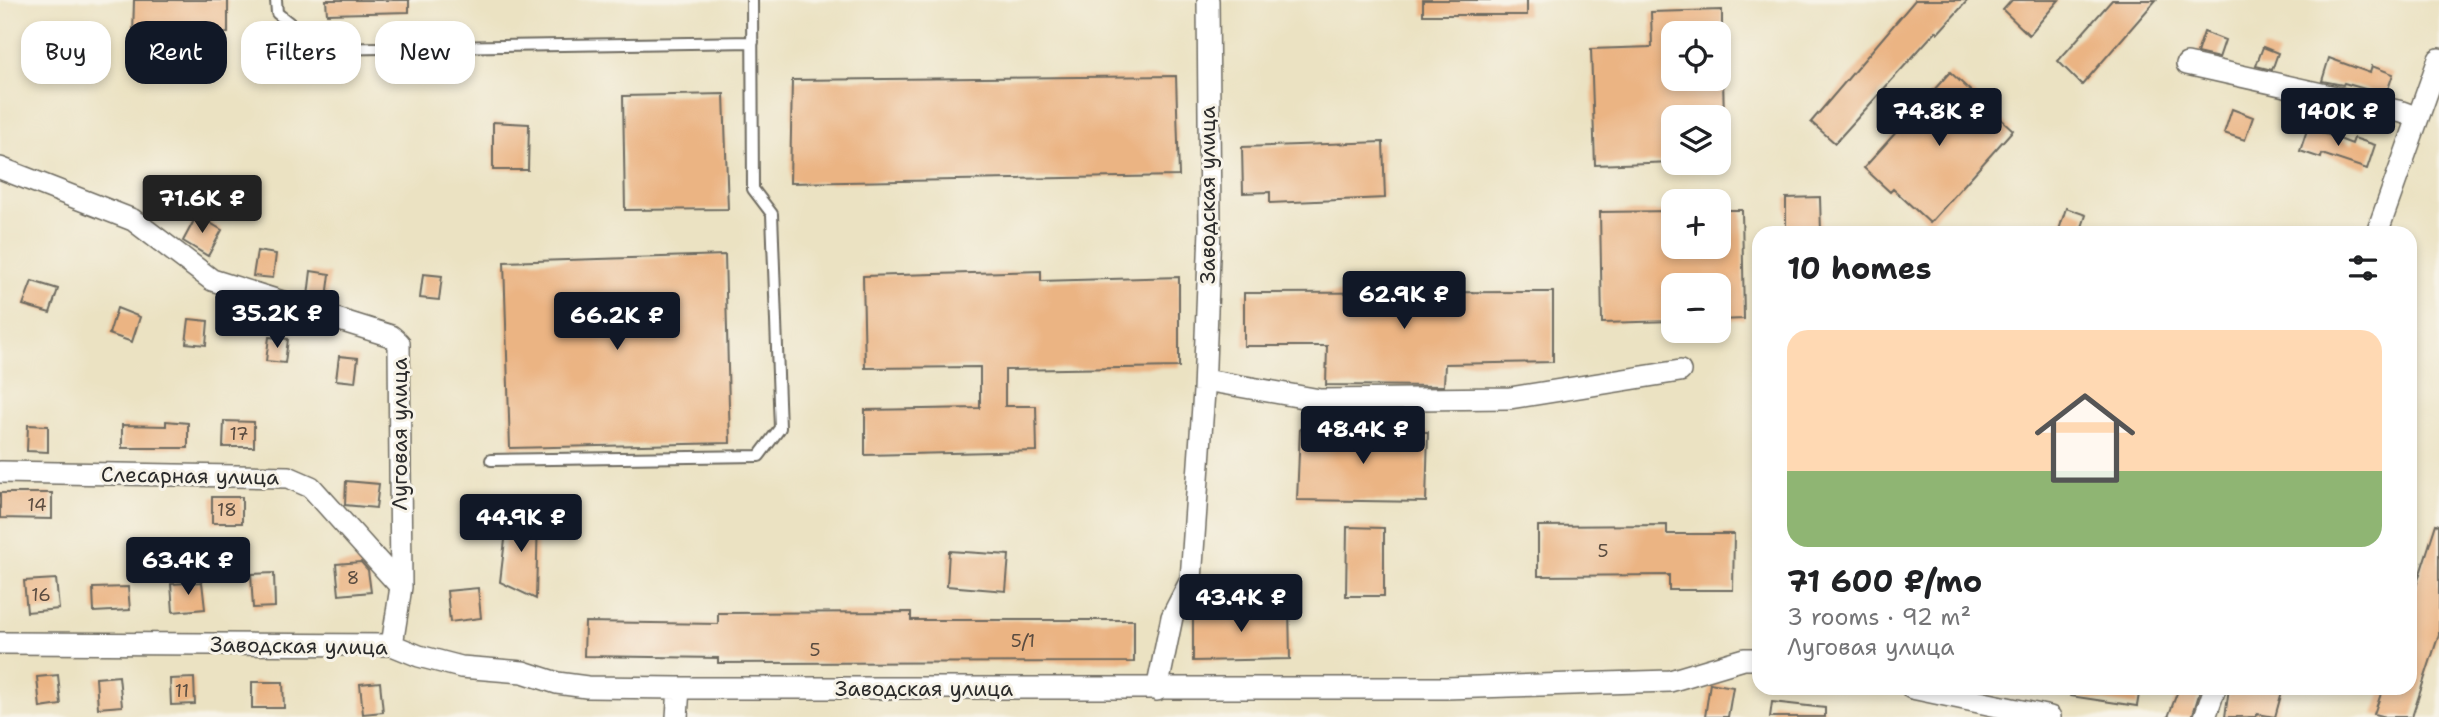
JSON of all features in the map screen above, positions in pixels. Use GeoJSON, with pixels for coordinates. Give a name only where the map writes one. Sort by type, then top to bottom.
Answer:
{"type":"FeatureCollection","features":[{"type":"Feature","properties":{"kind":"street","name":"Заводская улица"},"geometry":{"type":"LineString","coordinates":[[0,643],[392,645],[419,656],[461,667],[523,672],[557,683],[587,687],[1157,690],[1172,617],[1191,580],[1205,380],[1210,229],[1208,0]]}},
{"type":"Feature","properties":{"kind":"street"},"geometry":{"type":"LineString","coordinates":[[2379,226],[2439,60]]}},
{"type":"Feature","properties":{"kind":"street"},"geometry":{"type":"LineString","coordinates":[[2187,64],[2402,112],[2418,118]]}},
{"type":"Feature","properties":{"kind":"street","name":"Луговая улица"},"geometry":{"type":"LineString","coordinates":[[0,168],[133,219],[212,280],[391,336],[399,343],[401,587]]}},
{"type":"Feature","properties":{"kind":"street"},"geometry":{"type":"LineString","coordinates":[[1205,380],[1320,400],[1510,398],[1679,370]]}},
{"type":"Feature","properties":{"kind":"street","name":"Слесарная улица"},"geometry":{"type":"LineString","coordinates":[[0,472],[288,477],[311,487],[401,587]]}},
{"type":"Feature","properties":{"kind":"street"},"geometry":{"type":"LineString","coordinates":[[392,645],[401,587]]}},
{"type":"Feature","properties":{"kind":"street"},"geometry":{"type":"LineString","coordinates":[[1157,690],[1446,688],[1670,681],[1752,659]]}},
{"type":"Feature","properties":{"kind":"street"},"geometry":{"type":"LineString","coordinates":[[677,717],[679,688]]}},
{"type":"Feature","properties":{"kind":"street"},"geometry":{"type":"LineString","coordinates":[[1945,695],[2050,717]]}},
{"type":"Feature","properties":{"kind":"street"},"geometry":{"type":"LineString","coordinates":[[2205,717],[2213,695]]}},
{"type":"Feature","properties":{"kind":"lane"},"geometry":{"type":"LineString","coordinates":[[276,0],[277,13],[322,49],[753,42]]}},
{"type":"Feature","properties":{"kind":"lane"},"geometry":{"type":"LineString","coordinates":[[491,460],[759,456],[780,428],[772,214],[752,189],[752,0]]}},
{"type":"Feature","properties":{"kind":"building"},"geometry":{"type":"Polygon","coordinates":[[[134,0],[228,0],[228,33],[227,21],[133,21],[134,0]]]}},
{"type":"Feature","properties":{"kind":"building"},"geometry":{"type":"Polygon","coordinates":[[[326,0],[409,0],[409,12],[327,14],[326,0]]]}},
{"type":"Feature","properties":{"kind":"building"},"geometry":{"type":"Polygon","coordinates":[[[1423,0],[1527,0],[1527,15],[1423,15],[1423,0]]]}},
{"type":"Feature","properties":{"kind":"building"},"geometry":{"type":"Polygon","coordinates":[[[1915,0],[1968,0],[1938,33],[1936,31],[1835,143],[1811,122],[1915,0]]]}},
{"type":"Feature","properties":{"kind":"building"},"geometry":{"type":"Polygon","coordinates":[[[2012,0],[2059,0],[2029,35],[2003,10],[2012,0]]]}},
{"type":"Feature","properties":{"kind":"building"},"geometry":{"type":"Polygon","coordinates":[[[2112,0],[2156,0],[2082,85],[2058,61],[2112,0]]]}},
{"type":"Feature","properties":{"kind":"building"},"geometry":{"type":"Polygon","coordinates":[[[1722,10],[1722,21],[1661,21],[1661,91],[1723,91],[1724,105],[1661,105],[1661,162],[1595,165],[1591,49],[1652,47],[1651,12],[1722,10]]]}},
{"type":"Feature","properties":{"kind":"building"},"geometry":{"type":"Polygon","coordinates":[[[2204,32],[2225,40],[2219,58],[2197,53],[2204,32]]]}},
{"type":"Feature","properties":{"kind":"building"},"geometry":{"type":"Polygon","coordinates":[[[2263,47],[2278,53],[2272,70],[2256,66],[2263,47]]]}},
{"type":"Feature","properties":{"kind":"building"},"geometry":{"type":"Polygon","coordinates":[[[2329,58],[2370,73],[2372,66],[2393,74],[2386,95],[2344,83],[2322,81],[2329,58]]]}},
{"type":"Feature","properties":{"kind":"building"},"geometry":{"type":"Polygon","coordinates":[[[1950,72],[2013,130],[1930,223],[1893,189],[1890,192],[1864,168],[1950,72]]]}},
{"type":"Feature","properties":{"kind":"building"},"geometry":{"type":"Polygon","coordinates":[[[1176,76],[1179,176],[790,183],[792,80],[1176,76]]]}},
{"type":"Feature","properties":{"kind":"building"},"geometry":{"type":"Polygon","coordinates":[[[724,94],[728,209],[625,210],[623,96],[724,94]]]}},
{"type":"Feature","properties":{"kind":"building"},"geometry":{"type":"Polygon","coordinates":[[[2232,109],[2253,117],[2245,140],[2224,133],[2232,109]]]}},
{"type":"Feature","properties":{"kind":"building"},"geometry":{"type":"Polygon","coordinates":[[[493,122],[529,124],[528,170],[493,170],[493,122]]]}},
{"type":"Feature","properties":{"kind":"building"},"geometry":{"type":"Polygon","coordinates":[[[2308,127],[2352,144],[2354,138],[2375,145],[2367,169],[2322,154],[2321,158],[2300,151],[2308,127]]]}},
{"type":"Feature","properties":{"kind":"building"},"geometry":{"type":"Polygon","coordinates":[[[1383,142],[1385,198],[1270,203],[1270,192],[1243,193],[1242,147],[1383,142]]]}},
{"type":"Feature","properties":{"kind":"building"},"geometry":{"type":"Polygon","coordinates":[[[1820,197],[1821,226],[1786,226],[1786,198],[1820,197]]]}},
{"type":"Feature","properties":{"kind":"building"},"geometry":{"type":"Polygon","coordinates":[[[2066,208],[2086,215],[2082,226],[2060,226],[2066,208]]]}},
{"type":"Feature","properties":{"kind":"building"},"geometry":{"type":"Polygon","coordinates":[[[1731,210],[1742,210],[1744,319],[1731,320],[1731,273],[1661,273],[1661,321],[1602,323],[1600,212],[1661,211],[1661,259],[1731,259],[1731,210]]]}},
{"type":"Feature","properties":{"kind":"building"},"geometry":{"type":"Polygon","coordinates":[[[197,215],[222,230],[208,256],[183,241],[197,215]]]}},
{"type":"Feature","properties":{"kind":"building"},"geometry":{"type":"Polygon","coordinates":[[[257,251],[276,254],[273,278],[253,276],[257,251]]]}},
{"type":"Feature","properties":{"kind":"building"},"geometry":{"type":"Polygon","coordinates":[[[725,255],[730,443],[510,448],[504,262],[725,255]]]}},
{"type":"Feature","properties":{"kind":"building"},"geometry":{"type":"Polygon","coordinates":[[[311,271],[330,274],[327,298],[308,296],[311,271]]]}},
{"type":"Feature","properties":{"kind":"building"},"geometry":{"type":"Polygon","coordinates":[[[1041,271],[1041,281],[1179,277],[1179,367],[1005,370],[1005,406],[1036,406],[1037,451],[865,455],[865,410],[980,408],[980,367],[865,368],[863,276],[1041,271]]]}},
{"type":"Feature","properties":{"kind":"building"},"geometry":{"type":"Polygon","coordinates":[[[423,274],[442,276],[439,300],[420,298],[423,274]]]}},
{"type":"Feature","properties":{"kind":"building"},"geometry":{"type":"Polygon","coordinates":[[[32,281],[58,289],[50,313],[23,305],[32,281]]]}},
{"type":"Feature","properties":{"kind":"building"},"geometry":{"type":"Polygon","coordinates":[[[1553,292],[1553,362],[1445,364],[1444,386],[1326,385],[1327,346],[1244,346],[1244,293],[1553,292]]]}},
{"type":"Feature","properties":{"kind":"building"},"geometry":{"type":"Polygon","coordinates":[[[117,308],[140,317],[132,342],[109,334],[117,308]]]}},
{"type":"Feature","properties":{"kind":"building"},"geometry":{"type":"Polygon","coordinates":[[[189,319],[208,321],[206,345],[186,343],[189,319]]]}},
{"type":"Feature","properties":{"kind":"building"},"geometry":{"type":"Polygon","coordinates":[[[269,337],[288,339],[285,363],[266,361],[269,337]]]}},
{"type":"Feature","properties":{"kind":"building"},"geometry":{"type":"Polygon","coordinates":[[[339,356],[358,358],[355,382],[336,380],[339,356]]]}},
{"type":"Feature","properties":{"kind":"building"},"geometry":{"type":"Polygon","coordinates":[[[166,421],[188,423],[188,448],[122,448],[122,425],[166,426],[166,421]]]}},
{"type":"Feature","properties":{"kind":"building"},"geometry":{"type":"Polygon","coordinates":[[[224,421],[254,422],[254,447],[223,447],[224,421]]]}},
{"type":"Feature","properties":{"kind":"building"},"geometry":{"type":"Polygon","coordinates":[[[28,425],[48,426],[48,452],[27,451],[28,425]]]}},
{"type":"Feature","properties":{"kind":"building"},"geometry":{"type":"Polygon","coordinates":[[[1300,429],[1428,432],[1426,502],[1297,500],[1300,429]]]}},
{"type":"Feature","properties":{"kind":"building"},"geometry":{"type":"Polygon","coordinates":[[[346,481],[379,484],[376,508],[345,505],[346,481]]]}},
{"type":"Feature","properties":{"kind":"building"},"geometry":{"type":"Polygon","coordinates":[[[0,493],[52,493],[52,519],[0,518],[0,493]]]}},
{"type":"Feature","properties":{"kind":"building"},"geometry":{"type":"Polygon","coordinates":[[[212,497],[242,497],[242,523],[212,523],[212,497]]]}},
{"type":"Feature","properties":{"kind":"building"},"geometry":{"type":"Polygon","coordinates":[[[508,515],[538,516],[536,599],[500,582],[508,515]]]}},
{"type":"Feature","properties":{"kind":"building"},"geometry":{"type":"Polygon","coordinates":[[[2436,524],[2439,525],[2439,634],[2412,717],[2385,717],[2374,714],[2381,695],[2417,695],[2417,583],[2436,524]]]}},
{"type":"Feature","properties":{"kind":"building"},"geometry":{"type":"Polygon","coordinates":[[[1667,525],[1667,534],[1734,534],[1733,590],[1669,590],[1669,575],[1538,576],[1538,526],[1667,525]]]}},
{"type":"Feature","properties":{"kind":"building"},"geometry":{"type":"Polygon","coordinates":[[[1347,527],[1384,528],[1384,596],[1346,596],[1347,527]]]}},
{"type":"Feature","properties":{"kind":"building"},"geometry":{"type":"Polygon","coordinates":[[[949,551],[1009,555],[1006,591],[947,586],[949,551]]]}},
{"type":"Feature","properties":{"kind":"building"},"geometry":{"type":"Polygon","coordinates":[[[361,562],[368,570],[371,592],[339,595],[336,564],[361,562]]]}},
{"type":"Feature","properties":{"kind":"building"},"geometry":{"type":"Polygon","coordinates":[[[274,573],[275,607],[253,608],[251,574],[274,573]]]}},
{"type":"Feature","properties":{"kind":"building"},"geometry":{"type":"Polygon","coordinates":[[[56,579],[59,609],[27,612],[24,581],[56,579]]]}},
{"type":"Feature","properties":{"kind":"building"},"geometry":{"type":"Polygon","coordinates":[[[202,582],[205,609],[173,612],[171,584],[202,582]]]}},
{"type":"Feature","properties":{"kind":"building"},"geometry":{"type":"Polygon","coordinates":[[[128,587],[130,610],[94,612],[93,588],[128,587]]]}},
{"type":"Feature","properties":{"kind":"building"},"geometry":{"type":"Polygon","coordinates":[[[478,588],[481,618],[450,622],[447,591],[478,588]]]}},
{"type":"Feature","properties":{"kind":"building"},"geometry":{"type":"Polygon","coordinates":[[[1289,606],[1290,659],[1193,661],[1193,608],[1289,606]]]}},
{"type":"Feature","properties":{"kind":"building"},"geometry":{"type":"Polygon","coordinates":[[[911,612],[911,620],[1134,620],[1134,662],[718,663],[718,658],[584,656],[585,622],[718,624],[718,613],[911,612]]]}},
{"type":"Feature","properties":{"kind":"building"},"geometry":{"type":"Polygon","coordinates":[[[58,675],[61,705],[40,708],[37,677],[58,675]]]}},
{"type":"Feature","properties":{"kind":"building"},"geometry":{"type":"Polygon","coordinates":[[[119,676],[122,706],[98,708],[96,678],[119,676]]]}},
{"type":"Feature","properties":{"kind":"building"},"geometry":{"type":"Polygon","coordinates":[[[194,678],[195,704],[171,705],[170,679],[194,678]]]}},
{"type":"Feature","properties":{"kind":"building"},"geometry":{"type":"Polygon","coordinates":[[[252,682],[283,682],[284,708],[252,708],[252,682]]]}},
{"type":"Feature","properties":{"kind":"building"},"geometry":{"type":"Polygon","coordinates":[[[380,682],[383,712],[363,714],[360,684],[380,682]]]}},
{"type":"Feature","properties":{"kind":"building"},"geometry":{"type":"Polygon","coordinates":[[[1710,683],[1733,687],[1728,717],[1705,717],[1710,683]]]}},
{"type":"Feature","properties":{"kind":"building"},"geometry":{"type":"Polygon","coordinates":[[[2070,695],[2139,695],[2137,706],[2070,695]]]}},
{"type":"Feature","properties":{"kind":"building"},"geometry":{"type":"Polygon","coordinates":[[[2176,695],[2199,695],[2192,717],[2168,717],[2176,695]]]}},
{"type":"Feature","properties":{"kind":"building"},"geometry":{"type":"Polygon","coordinates":[[[2228,695],[2281,695],[2275,717],[2257,714],[2256,717],[2225,717],[2228,695]]]}},
{"type":"Feature","properties":{"kind":"building"},"geometry":{"type":"Polygon","coordinates":[[[1772,702],[1825,708],[1825,717],[1770,717],[1772,702]]]}}]}
